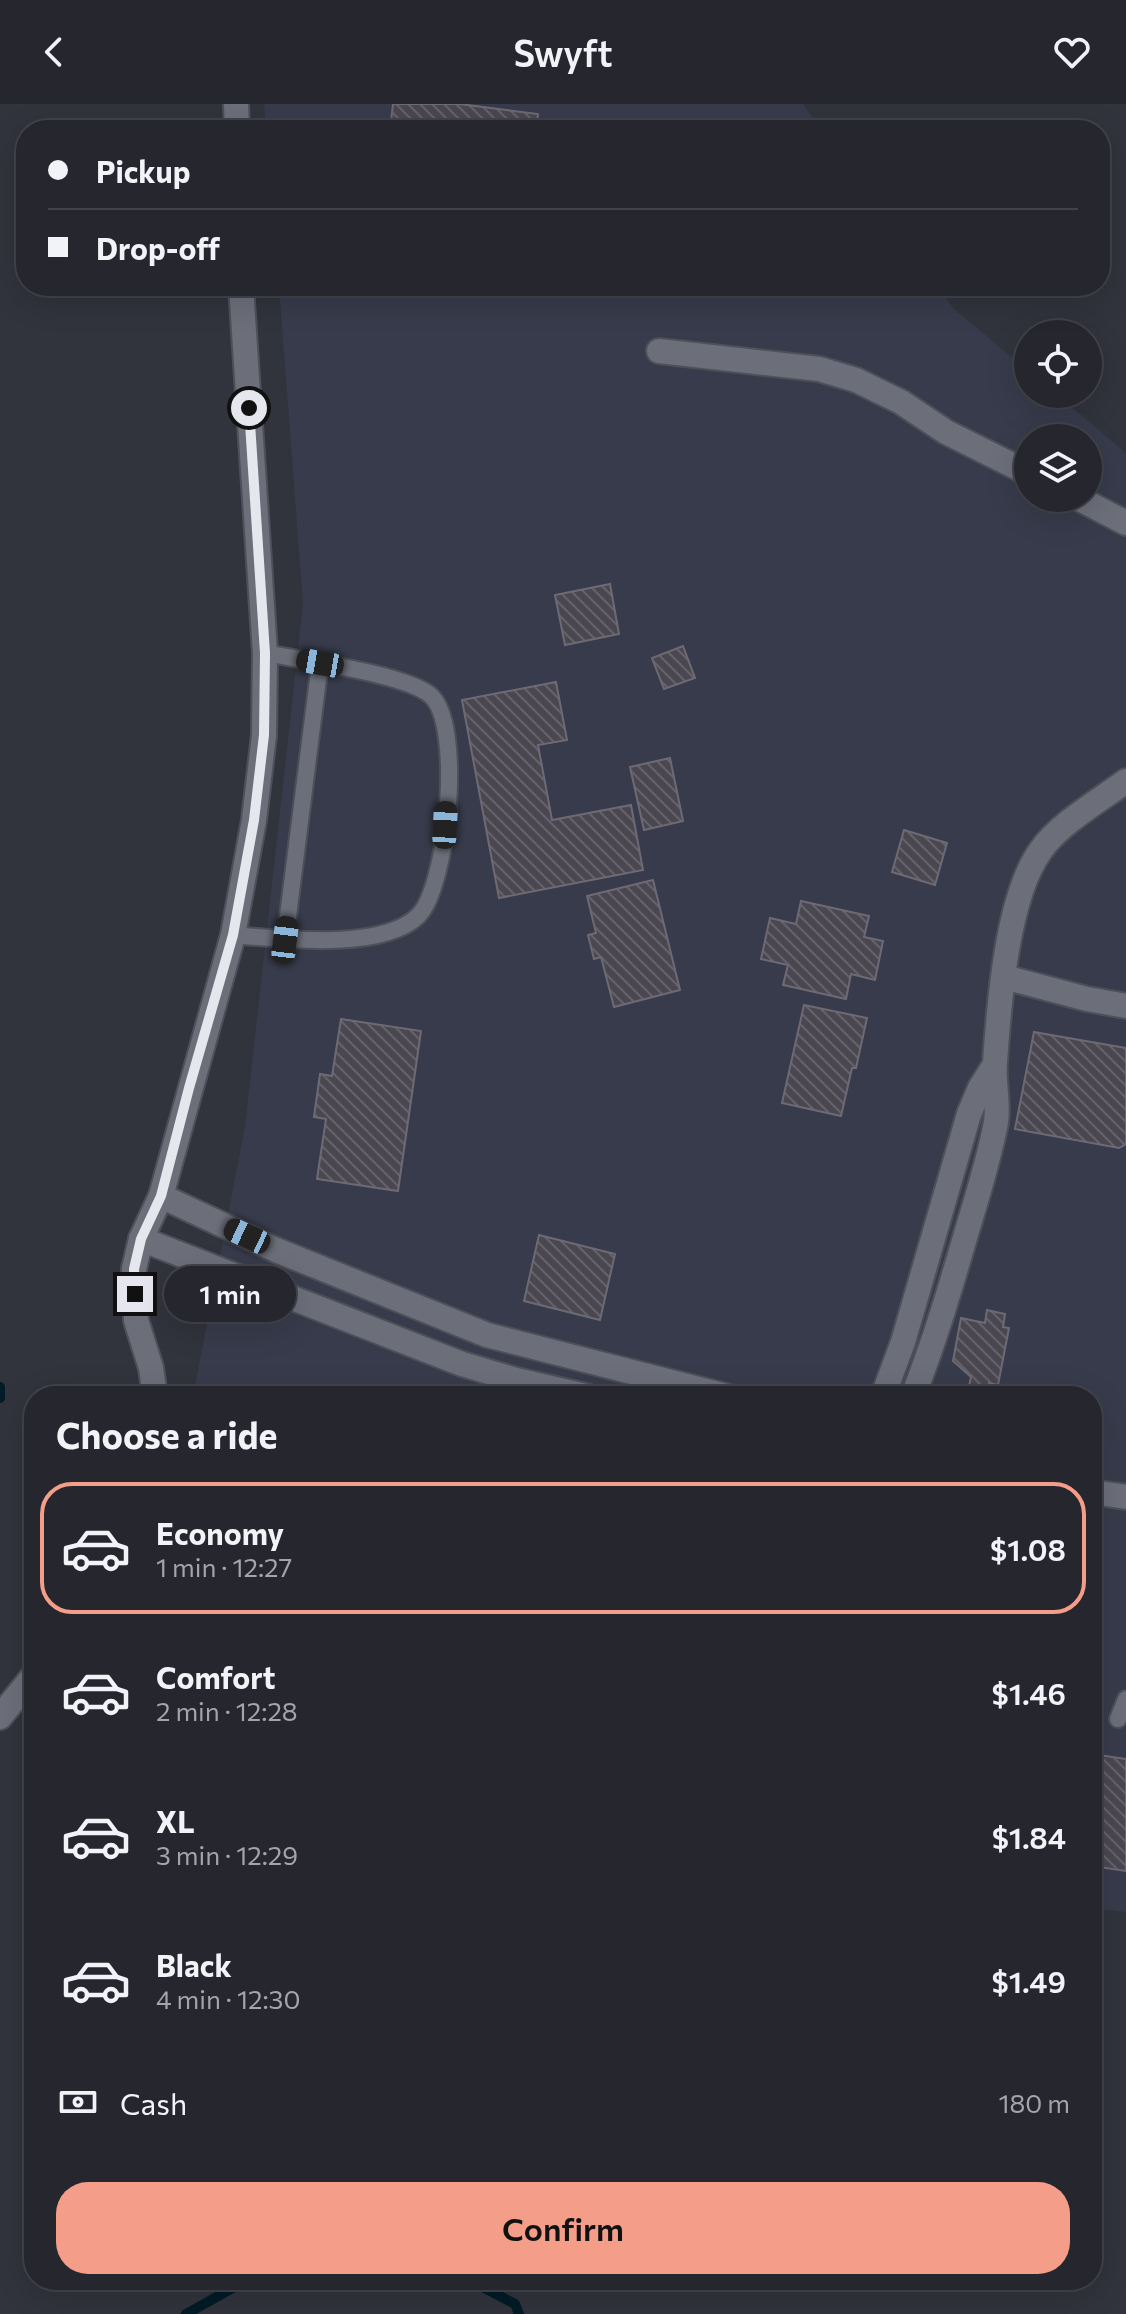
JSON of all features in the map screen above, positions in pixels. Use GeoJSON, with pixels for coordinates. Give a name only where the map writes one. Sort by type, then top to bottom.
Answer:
{"type":"FeatureCollection","features":[{"type":"Feature","properties":{"kind":"street"},"geometry":{"type":"LineString","coordinates":[[154,1386],[136,1320],[134,1269],[141,1239],[161,1196],[233,935],[254,820],[264,735],[265,653],[242,296]]}},
{"type":"Feature","properties":{"kind":"street"},"geometry":{"type":"LineString","coordinates":[[659,351],[819,369],[856,380],[901,402],[946,432],[1014,466]]}},
{"type":"Feature","properties":{"kind":"street"},"geometry":{"type":"LineString","coordinates":[[1102,510],[1126,523]]}},
{"type":"Feature","properties":{"kind":"street"},"geometry":{"type":"LineString","coordinates":[[917,1386],[933,1346],[990,1154],[997,1104],[994,1066],[1004,977],[1010,931],[1022,886],[1041,849],[1068,824],[1126,781]]}},
{"type":"Feature","properties":{"kind":"street"},"geometry":{"type":"LineString","coordinates":[[1004,977],[1126,1006]]}},
{"type":"Feature","properties":{"kind":"street"},"geometry":{"type":"LineString","coordinates":[[886,1386],[907,1327],[969,1114],[994,1066]]}},
{"type":"Feature","properties":{"kind":"street"},"geometry":{"type":"LineString","coordinates":[[161,1196],[276,1250],[487,1335],[687,1386]]}},
{"type":"Feature","properties":{"kind":"street"},"geometry":{"type":"LineString","coordinates":[[141,1239],[462,1364],[542,1386]]}},
{"type":"Feature","properties":{"kind":"street"},"geometry":{"type":"LineString","coordinates":[[1102,1493],[1126,1497]]}},
{"type":"Feature","properties":{"kind":"street"},"geometry":{"type":"LineString","coordinates":[[0,1717],[24,1687]]}},
{"type":"Feature","properties":{"kind":"lane"},"geometry":{"type":"LineString","coordinates":[[233,935],[285,940],[362,938],[392,931],[418,916],[435,886],[444,851],[449,746],[445,716],[431,695],[405,682],[265,653]]}},
{"type":"Feature","properties":{"kind":"lane"},"geometry":{"type":"LineString","coordinates":[[285,940],[320,663]]}},
{"type":"Feature","properties":{"kind":"lane"},"geometry":{"type":"LineString","coordinates":[[1118,1719],[1126,1699]]}},
{"type":"Feature","properties":{"kind":"shaded area"},"geometry":{"type":"Polygon","coordinates":[[[264,104],[803,104],[815,120],[265,120],[264,104]]]}},
{"type":"Feature","properties":{"kind":"shaded area"},"geometry":{"type":"Polygon","coordinates":[[[280,296],[944,296],[953,308],[1014,359],[1014,408],[1073,408],[1092,424],[1014,424],[1014,512],[1102,512],[1102,433],[1126,453],[1126,1912],[1102,1909],[1102,1386],[195,1386],[245,1127],[303,604],[280,296]]]}},
{"type":"Feature","properties":{"kind":"building"},"geometry":{"type":"Polygon","coordinates":[[[393,104],[460,104],[538,114],[537,120],[391,120],[393,104]]]}},
{"type":"Feature","properties":{"kind":"building"},"geometry":{"type":"Polygon","coordinates":[[[610,584],[619,634],[565,645],[555,595],[610,584]]]}},
{"type":"Feature","properties":{"kind":"building"},"geometry":{"type":"Polygon","coordinates":[[[683,646],[695,678],[664,689],[652,658],[683,646]]]}},
{"type":"Feature","properties":{"kind":"building"},"geometry":{"type":"Polygon","coordinates":[[[556,682],[567,740],[538,745],[552,820],[631,805],[643,870],[499,898],[462,700],[556,682]]]}},
{"type":"Feature","properties":{"kind":"building"},"geometry":{"type":"Polygon","coordinates":[[[670,758],[683,821],[644,830],[630,767],[670,758]]]}},
{"type":"Feature","properties":{"kind":"building"},"geometry":{"type":"Polygon","coordinates":[[[904,830],[947,843],[935,885],[892,872],[904,830]]]}},
{"type":"Feature","properties":{"kind":"building"},"geometry":{"type":"Polygon","coordinates":[[[653,880],[680,990],[614,1007],[601,957],[594,959],[588,935],[596,933],[587,896],[653,880]]]}},
{"type":"Feature","properties":{"kind":"building"},"geometry":{"type":"Polygon","coordinates":[[[801,901],[869,916],[864,937],[883,941],[875,980],[851,974],[846,999],[783,985],[788,965],[761,959],[770,918],[796,924],[801,901]]]}},
{"type":"Feature","properties":{"kind":"building"},"geometry":{"type":"Polygon","coordinates":[[[804,1005],[867,1018],[841,1116],[782,1103],[804,1005]]]}},
{"type":"Feature","properties":{"kind":"building"},"geometry":{"type":"Polygon","coordinates":[[[341,1019],[421,1031],[398,1191],[317,1179],[326,1119],[314,1117],[320,1074],[332,1076],[341,1019]]]}},
{"type":"Feature","properties":{"kind":"building"},"geometry":{"type":"Polygon","coordinates":[[[1034,1032],[1126,1048],[1126,1144],[1119,1148],[1015,1129],[1034,1032]]]}},
{"type":"Feature","properties":{"kind":"building"},"geometry":{"type":"Polygon","coordinates":[[[539,1235],[615,1254],[600,1320],[524,1301],[539,1235]]]}},
{"type":"Feature","properties":{"kind":"building"},"geometry":{"type":"Polygon","coordinates":[[[987,1310],[1005,1314],[1003,1327],[1009,1328],[998,1385],[969,1386],[971,1377],[953,1361],[961,1318],[985,1323],[987,1310]]]}},
{"type":"Feature","properties":{"kind":"building"},"geometry":{"type":"Polygon","coordinates":[[[1102,1755],[1126,1759],[1126,1871],[1102,1867],[1102,1755]]]}},
{"type":"Feature","properties":{"kind":"waterway"},"geometry":{"type":"LineString","coordinates":[[0,1387],[0,1398]]}},
{"type":"Feature","properties":{"kind":"waterway"},"geometry":{"type":"LineString","coordinates":[[186,2314],[229,2290]]}},
{"type":"Feature","properties":{"kind":"waterway"},"geometry":{"type":"LineString","coordinates":[[488,2290],[515,2304],[519,2314]]}},
{"type":"Feature","properties":{"kind":"route"},"geometry":{"type":"LineString","coordinates":[[135,1294],[134,1269],[141,1239],[161,1196],[233,935],[254,820],[264,735],[265,653],[249,408]]}}]}
